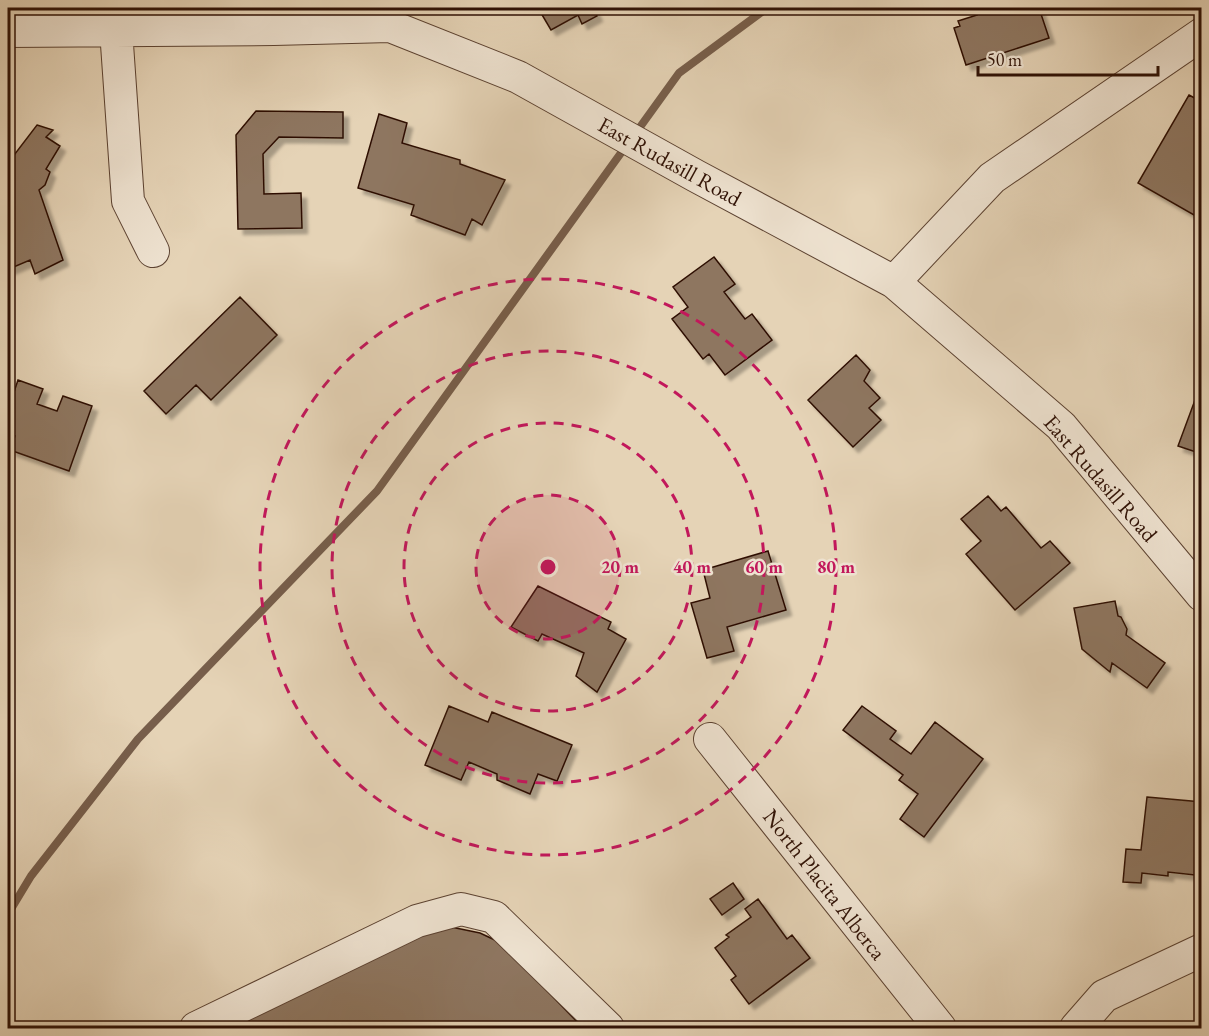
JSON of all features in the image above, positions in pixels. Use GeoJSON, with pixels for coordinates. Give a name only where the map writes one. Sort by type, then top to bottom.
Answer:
{"type":"FeatureCollection","features":[{"type":"Feature","properties":{"kind":"street","name":"East Rudasill Road"},"geometry":{"type":"LineString","coordinates":[[8,31],[273,29],[393,17],[518,77],[706,182],[894,282],[1061,426],[1202,595]]}},
{"type":"Feature","properties":{"kind":"street"},"geometry":{"type":"LineString","coordinates":[[116,30],[128,201],[153,251]]}},
{"type":"Feature","properties":{"kind":"street"},"geometry":{"type":"LineString","coordinates":[[894,282],[992,178],[1202,34]]}},
{"type":"Feature","properties":{"kind":"street","name":"North Placita Alberca"},"geometry":{"type":"LineString","coordinates":[[710,739],[940,1029]]}},
{"type":"Feature","properties":{"kind":"street"},"geometry":{"type":"LineString","coordinates":[[196,1029],[417,921],[462,909],[494,917],[608,1029]]}},
{"type":"Feature","properties":{"kind":"street"},"geometry":{"type":"LineString","coordinates":[[1076,1029],[1104,996],[1202,950]]}},
{"type":"Feature","properties":{"kind":"building"},"geometry":{"type":"Polygon","coordinates":[[[538,8],[593,8],[597,16],[582,24],[578,15],[551,30],[538,8]]]}},
{"type":"Feature","properties":{"kind":"building"},"geometry":{"type":"Polygon","coordinates":[[[974,8],[1039,8],[1049,38],[966,65],[954,28],[960,26],[958,21],[977,15],[974,8]]]}},
{"type":"Feature","properties":{"kind":"building"},"geometry":{"type":"Polygon","coordinates":[[[1189,95],[1202,102],[1202,201],[1194,215],[1138,183],[1189,95]]]}},
{"type":"Feature","properties":{"kind":"building"},"geometry":{"type":"Polygon","coordinates":[[[256,111],[343,112],[343,138],[279,137],[263,154],[264,194],[301,193],[302,228],[238,229],[236,135],[256,111]]]}},
{"type":"Feature","properties":{"kind":"building"},"geometry":{"type":"Polygon","coordinates":[[[379,114],[407,123],[402,143],[460,160],[460,164],[505,180],[482,225],[472,219],[465,235],[411,215],[414,205],[358,188],[379,114]]]}},
{"type":"Feature","properties":{"kind":"building"},"geometry":{"type":"Polygon","coordinates":[[[37,125],[53,130],[46,137],[60,146],[46,169],[50,172],[45,185],[39,190],[63,260],[35,274],[30,260],[9,269],[8,265],[8,198],[11,197],[8,193],[8,163],[37,125]]]}},
{"type":"Feature","properties":{"kind":"building"},"geometry":{"type":"Polygon","coordinates":[[[714,257],[735,284],[724,292],[745,319],[752,314],[772,340],[725,375],[709,354],[703,359],[672,319],[688,307],[673,287],[714,257]]]}},
{"type":"Feature","properties":{"kind":"building"},"geometry":{"type":"Polygon","coordinates":[[[240,297],[277,335],[211,400],[196,385],[166,414],[144,391],[240,297]]]}},
{"type":"Feature","properties":{"kind":"building"},"geometry":{"type":"Polygon","coordinates":[[[856,355],[870,370],[864,381],[880,398],[869,408],[881,420],[853,447],[808,400],[856,355]]]}},
{"type":"Feature","properties":{"kind":"building"},"geometry":{"type":"Polygon","coordinates":[[[18,380],[43,389],[37,404],[57,411],[63,396],[92,406],[69,471],[10,450],[15,436],[8,433],[8,410],[18,380]]]}},
{"type":"Feature","properties":{"kind":"building"},"geometry":{"type":"Polygon","coordinates":[[[1198,392],[1202,393],[1202,454],[1178,446],[1198,392]]]}},
{"type":"Feature","properties":{"kind":"building"},"geometry":{"type":"Polygon","coordinates":[[[988,496],[1001,511],[1006,507],[1041,548],[1050,541],[1070,563],[1015,610],[966,554],[981,541],[961,519],[988,496]]]}},
{"type":"Feature","properties":{"kind":"building"},"geometry":{"type":"Polygon","coordinates":[[[768,551],[786,610],[727,627],[734,651],[707,658],[691,603],[710,598],[703,570],[768,551]]]}},
{"type":"Feature","properties":{"kind":"building"},"geometry":{"type":"Polygon","coordinates":[[[538,586],[611,622],[608,629],[626,639],[597,692],[576,676],[584,653],[542,634],[538,641],[511,627],[538,586]]]}},
{"type":"Feature","properties":{"kind":"building"},"geometry":{"type":"Polygon","coordinates":[[[1115,601],[1118,616],[1121,617],[1127,629],[1126,635],[1165,663],[1147,688],[1112,663],[1110,672],[1082,649],[1074,608],[1115,601]]]}},
{"type":"Feature","properties":{"kind":"building"},"geometry":{"type":"Polygon","coordinates":[[[449,706],[488,722],[492,712],[572,745],[557,781],[538,774],[530,794],[497,780],[497,774],[469,762],[461,780],[425,765],[449,706]]]}},
{"type":"Feature","properties":{"kind":"building"},"geometry":{"type":"Polygon","coordinates":[[[862,706],[896,731],[890,739],[911,754],[935,722],[983,759],[924,837],[900,819],[918,794],[899,780],[903,775],[843,730],[862,706]]]}},
{"type":"Feature","properties":{"kind":"building"},"geometry":{"type":"Polygon","coordinates":[[[1147,797],[1202,802],[1202,860],[1196,860],[1195,875],[1168,872],[1168,876],[1142,873],[1141,883],[1123,882],[1126,849],[1141,850],[1147,797]]]}},
{"type":"Feature","properties":{"kind":"building"},"geometry":{"type":"Polygon","coordinates":[[[733,883],[744,899],[722,915],[710,899],[733,883]]]}},
{"type":"Feature","properties":{"kind":"building"},"geometry":{"type":"Polygon","coordinates":[[[758,899],[787,939],[792,935],[810,958],[749,1004],[731,980],[736,976],[715,948],[729,937],[726,935],[751,917],[745,909],[758,899]]]}},
{"type":"Feature","properties":{"kind":"building"},"geometry":{"type":"Polygon","coordinates":[[[451,927],[480,933],[497,941],[583,1028],[222,1028],[414,936],[451,927]]]}},
{"type":"Feature","properties":{"kind":"waterway"},"geometry":{"type":"LineString","coordinates":[[635,134],[679,73],[767,8]]}},
{"type":"Feature","properties":{"kind":"waterway"},"geometry":{"type":"LineString","coordinates":[[8,914],[31,876],[138,739],[377,491],[626,146]]}}]}
